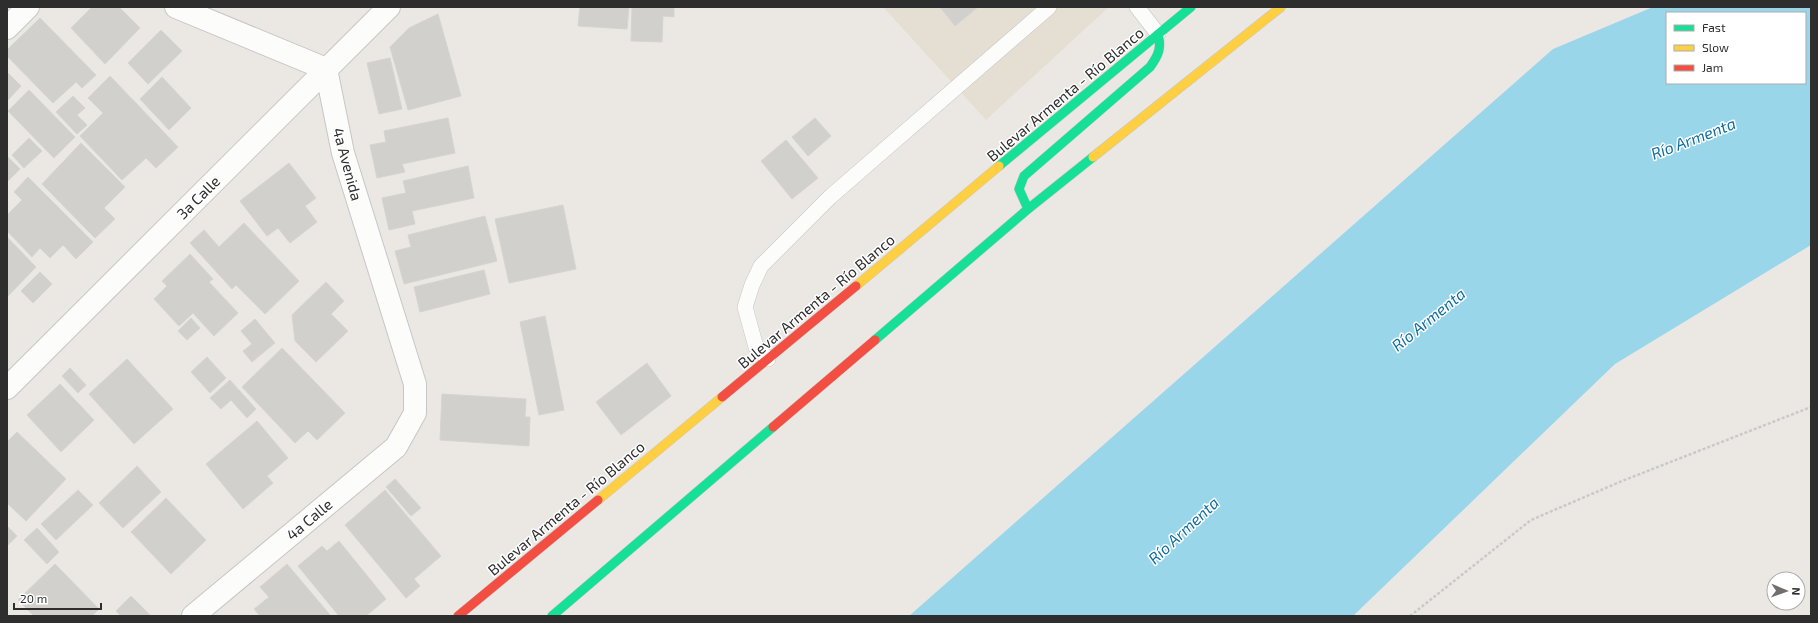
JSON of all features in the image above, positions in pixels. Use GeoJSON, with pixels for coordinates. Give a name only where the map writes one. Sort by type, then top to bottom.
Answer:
{"type":"FeatureCollection","features":[{"type":"Feature","properties":{"kind":"main road","name":"Bulevar Armenta - Río Blanco"},"geometry":{"type":"LineString","coordinates":[[458,616],[1191,7]]}},
{"type":"Feature","properties":{"kind":"main road"},"geometry":{"type":"LineString","coordinates":[[552,616],[1028,209],[1274,9]]}},
{"type":"Feature","properties":{"kind":"main road"},"geometry":{"type":"LineString","coordinates":[[1028,209],[1018,192],[1018,183],[1024,176],[1150,67],[1157,57],[1161,44],[1158,34]]}},
{"type":"Feature","properties":{"kind":"street"},"geometry":{"type":"LineString","coordinates":[[7,28],[28,7]]}},
{"type":"Feature","properties":{"kind":"street"},"geometry":{"type":"LineString","coordinates":[[176,7],[326,69]]}},
{"type":"Feature","properties":{"kind":"street","name":"3a Calle"},"geometry":{"type":"LineString","coordinates":[[7,388],[389,7]]}},
{"type":"Feature","properties":{"kind":"street","name":"4a Avenida"},"geometry":{"type":"LineString","coordinates":[[326,69],[343,153],[416,384],[415,413]]}},
{"type":"Feature","properties":{"kind":"street","name":"4a Calle"},"geometry":{"type":"LineString","coordinates":[[193,616],[396,447],[415,413]]}},
{"type":"Feature","properties":{"kind":"lane"},"geometry":{"type":"LineString","coordinates":[[768,359],[756,348],[745,307],[760,266],[830,197],[1049,7]]}},
{"type":"Feature","properties":{"kind":"lane"},"geometry":{"type":"LineString","coordinates":[[1137,7],[1158,34]]}},
{"type":"Feature","properties":{"kind":"path"},"geometry":{"type":"LineString","coordinates":[[1410,616],[1531,520],[1622,481],[1811,407]]}},
{"type":"Feature","properties":{"kind":"shaded area"},"geometry":{"type":"Polygon","coordinates":[[[883,7],[1109,7],[986,120],[883,7]]]}},
{"type":"Feature","properties":{"kind":"water","name":"Río Armenta"},"geometry":{"type":"Polygon","coordinates":[[[1653,7],[1811,7],[1811,245],[1615,364],[1353,616],[909,616],[1553,49],[1653,7]]]}},
{"type":"Feature","properties":{"kind":"building"},"geometry":{"type":"Polygon","coordinates":[[[92,7],[119,7],[140,28],[105,64],[71,28],[92,7]]]}},
{"type":"Feature","properties":{"kind":"building"},"geometry":{"type":"Polygon","coordinates":[[[580,7],[629,7],[627,29],[578,26],[580,7]]]}},
{"type":"Feature","properties":{"kind":"building"},"geometry":{"type":"Polygon","coordinates":[[[632,7],[674,7],[674,17],[663,16],[662,42],[631,41],[632,7]]]}},
{"type":"Feature","properties":{"kind":"building"},"geometry":{"type":"Polygon","coordinates":[[[940,7],[978,7],[955,26],[940,7]]]}},
{"type":"Feature","properties":{"kind":"building"},"geometry":{"type":"Polygon","coordinates":[[[438,14],[461,96],[408,110],[390,47],[409,28],[438,14]]]}},
{"type":"Feature","properties":{"kind":"building"},"geometry":{"type":"Polygon","coordinates":[[[40,18],[96,75],[82,88],[76,82],[53,103],[7,56],[7,50],[40,18]]]}},
{"type":"Feature","properties":{"kind":"building"},"geometry":{"type":"Polygon","coordinates":[[[161,30],[182,51],[148,84],[128,63],[161,30]]]}},
{"type":"Feature","properties":{"kind":"building"},"geometry":{"type":"Polygon","coordinates":[[[390,58],[402,109],[379,114],[367,63],[390,58]]]}},
{"type":"Feature","properties":{"kind":"building"},"geometry":{"type":"Polygon","coordinates":[[[7,72],[21,86],[7,101],[7,72]]]}},
{"type":"Feature","properties":{"kind":"building"},"geometry":{"type":"Polygon","coordinates":[[[110,76],[178,147],[156,168],[146,158],[122,180],[80,136],[103,113],[88,98],[110,76]]]}},
{"type":"Feature","properties":{"kind":"building"},"geometry":{"type":"Polygon","coordinates":[[[162,77],[191,108],[169,130],[140,99],[162,77]]]}},
{"type":"Feature","properties":{"kind":"building"},"geometry":{"type":"Polygon","coordinates":[[[29,90],[75,137],[54,158],[8,111],[29,90]]]}},
{"type":"Feature","properties":{"kind":"building"},"geometry":{"type":"Polygon","coordinates":[[[73,96],[85,108],[77,115],[87,125],[77,134],[56,112],[73,96]]]}},
{"type":"Feature","properties":{"kind":"building"},"geometry":{"type":"Polygon","coordinates":[[[448,118],[455,153],[402,164],[405,172],[377,178],[370,145],[386,142],[384,131],[448,118]]]}},
{"type":"Feature","properties":{"kind":"building"},"geometry":{"type":"Polygon","coordinates":[[[815,118],[831,136],[808,156],[792,137],[815,118]]]}},
{"type":"Feature","properties":{"kind":"building"},"geometry":{"type":"Polygon","coordinates":[[[29,138],[42,151],[24,168],[12,155],[29,138]]]}},
{"type":"Feature","properties":{"kind":"building"},"geometry":{"type":"Polygon","coordinates":[[[786,140],[818,178],[792,199],[761,161],[786,140]]]}},
{"type":"Feature","properties":{"kind":"building"},"geometry":{"type":"Polygon","coordinates":[[[81,143],[125,187],[104,208],[115,219],[95,238],[42,184],[81,143]]]}},
{"type":"Feature","properties":{"kind":"building"},"geometry":{"type":"Polygon","coordinates":[[[7,156],[20,169],[7,182],[7,156]]]}},
{"type":"Feature","properties":{"kind":"building"},"geometry":{"type":"Polygon","coordinates":[[[289,163],[316,198],[305,206],[317,222],[290,243],[278,228],[267,236],[240,201],[289,163]]]}},
{"type":"Feature","properties":{"kind":"building"},"geometry":{"type":"Polygon","coordinates":[[[468,166],[474,198],[412,211],[415,224],[389,230],[382,198],[406,193],[403,181],[468,166]]]}},
{"type":"Feature","properties":{"kind":"building"},"geometry":{"type":"Polygon","coordinates":[[[28,177],[93,242],[76,259],[63,245],[50,258],[40,248],[32,257],[7,231],[7,215],[22,200],[14,192],[28,177]]]}},
{"type":"Feature","properties":{"kind":"building"},"geometry":{"type":"Polygon","coordinates":[[[563,205],[576,269],[509,283],[495,219],[563,205]]]}},
{"type":"Feature","properties":{"kind":"building"},"geometry":{"type":"Polygon","coordinates":[[[485,216],[497,261],[404,284],[395,251],[411,247],[408,235],[485,216]]]}},
{"type":"Feature","properties":{"kind":"building"},"geometry":{"type":"Polygon","coordinates":[[[244,223],[299,281],[265,314],[236,285],[232,289],[190,243],[204,230],[219,247],[244,223]]]}},
{"type":"Feature","properties":{"kind":"building"},"geometry":{"type":"Polygon","coordinates":[[[7,237],[36,267],[7,297],[7,237]]]}},
{"type":"Feature","properties":{"kind":"building"},"geometry":{"type":"Polygon","coordinates":[[[190,254],[213,279],[209,282],[238,313],[214,336],[193,313],[179,326],[154,299],[167,286],[162,281],[190,254]]]}},
{"type":"Feature","properties":{"kind":"building"},"geometry":{"type":"Polygon","coordinates":[[[484,270],[490,294],[420,312],[414,287],[484,270]]]}},
{"type":"Feature","properties":{"kind":"building"},"geometry":{"type":"Polygon","coordinates":[[[40,272],[52,284],[33,303],[21,291],[40,272]]]}},
{"type":"Feature","properties":{"kind":"building"},"geometry":{"type":"Polygon","coordinates":[[[326,282],[344,301],[331,314],[348,331],[316,362],[295,341],[292,315],[326,282]]]}},
{"type":"Feature","properties":{"kind":"building"},"geometry":{"type":"Polygon","coordinates":[[[545,316],[564,410],[539,415],[520,322],[545,316]]]}},
{"type":"Feature","properties":{"kind":"building"},"geometry":{"type":"Polygon","coordinates":[[[191,318],[200,328],[187,340],[178,331],[191,318]]]}},
{"type":"Feature","properties":{"kind":"building"},"geometry":{"type":"Polygon","coordinates":[[[255,319],[275,343],[252,362],[243,351],[252,344],[241,331],[255,319]]]}},
{"type":"Feature","properties":{"kind":"building"},"geometry":{"type":"Polygon","coordinates":[[[282,348],[345,413],[317,440],[308,431],[295,443],[242,387],[282,348]]]}},
{"type":"Feature","properties":{"kind":"building"},"geometry":{"type":"Polygon","coordinates":[[[207,357],[226,378],[210,393],[191,372],[207,357]]]}},
{"type":"Feature","properties":{"kind":"building"},"geometry":{"type":"Polygon","coordinates":[[[127,359],[173,409],[134,444],[89,394],[127,359]]]}},
{"type":"Feature","properties":{"kind":"building"},"geometry":{"type":"Polygon","coordinates":[[[647,363],[671,396],[621,435],[596,402],[647,363]]]}},
{"type":"Feature","properties":{"kind":"building"},"geometry":{"type":"Polygon","coordinates":[[[70,368],[86,385],[78,393],[62,376],[70,368]]]}},
{"type":"Feature","properties":{"kind":"building"},"geometry":{"type":"Polygon","coordinates":[[[230,380],[256,409],[247,418],[231,400],[221,409],[210,398],[230,380]]]}},
{"type":"Feature","properties":{"kind":"building"},"geometry":{"type":"Polygon","coordinates":[[[60,384],[94,420],[61,452],[27,415],[60,384]]]}},
{"type":"Feature","properties":{"kind":"building"},"geometry":{"type":"Polygon","coordinates":[[[442,394],[526,399],[525,417],[530,417],[529,446],[440,440],[442,394]]]}},
{"type":"Feature","properties":{"kind":"building"},"geometry":{"type":"Polygon","coordinates":[[[257,421],[288,458],[267,476],[273,483],[243,509],[206,464],[257,421]]]}},
{"type":"Feature","properties":{"kind":"building"},"geometry":{"type":"Polygon","coordinates":[[[17,432],[66,479],[26,521],[7,503],[7,442],[17,432]]]}},
{"type":"Feature","properties":{"kind":"building"},"geometry":{"type":"Polygon","coordinates":[[[137,466],[161,492],[123,528],[99,503],[137,466]]]}},
{"type":"Feature","properties":{"kind":"building"},"geometry":{"type":"Polygon","coordinates":[[[395,479],[421,508],[411,516],[386,487],[395,479]]]}},
{"type":"Feature","properties":{"kind":"building"},"geometry":{"type":"Polygon","coordinates":[[[78,490],[93,505],[56,540],[41,524],[78,490]]]}},
{"type":"Feature","properties":{"kind":"building"},"geometry":{"type":"Polygon","coordinates":[[[385,490],[441,556],[414,579],[420,586],[406,598],[345,525],[385,490]]]}},
{"type":"Feature","properties":{"kind":"building"},"geometry":{"type":"Polygon","coordinates":[[[166,498],[206,540],[171,574],[131,532],[166,498]]]}},
{"type":"Feature","properties":{"kind":"building"},"geometry":{"type":"Polygon","coordinates":[[[7,526],[17,536],[7,546],[7,526]]]}},
{"type":"Feature","properties":{"kind":"building"},"geometry":{"type":"Polygon","coordinates":[[[37,528],[59,552],[47,564],[24,540],[37,528]]]}},
{"type":"Feature","properties":{"kind":"building"},"geometry":{"type":"Polygon","coordinates":[[[339,541],[386,599],[366,616],[339,616],[298,566],[322,546],[327,551],[339,541]]]}},
{"type":"Feature","properties":{"kind":"building"},"geometry":{"type":"Polygon","coordinates":[[[55,564],[99,609],[92,616],[34,616],[18,600],[55,564]]]}},
{"type":"Feature","properties":{"kind":"building"},"geometry":{"type":"Polygon","coordinates":[[[287,564],[331,616],[260,616],[254,609],[269,597],[260,587],[287,564]]]}},
{"type":"Feature","properties":{"kind":"building"},"geometry":{"type":"Polygon","coordinates":[[[131,596],[151,616],[121,616],[116,611],[131,596]]]}},
{"type":"Feature","properties":{"kind":"traffic: fast"},"geometry":{"type":"LineString","coordinates":[[999,166],[1191,7]]}},
{"type":"Feature","properties":{"kind":"traffic: fast"},"geometry":{"type":"LineString","coordinates":[[1028,209],[1019,189],[1024,176],[1150,67],[1155,59],[1160,44],[1158,34]]}},
{"type":"Feature","properties":{"kind":"traffic: fast"},"geometry":{"type":"LineString","coordinates":[[875,340],[1028,209],[1093,157]]}},
{"type":"Feature","properties":{"kind":"traffic: fast"},"geometry":{"type":"LineString","coordinates":[[552,616],[773,427]]}},
{"type":"Feature","properties":{"kind":"traffic: slow"},"geometry":{"type":"LineString","coordinates":[[1093,157],[1281,7]]}},
{"type":"Feature","properties":{"kind":"traffic: slow"},"geometry":{"type":"LineString","coordinates":[[856,286],[999,166]]}},
{"type":"Feature","properties":{"kind":"traffic: slow"},"geometry":{"type":"LineString","coordinates":[[598,500],[722,397]]}},
{"type":"Feature","properties":{"kind":"traffic: jam"},"geometry":{"type":"LineString","coordinates":[[722,397],[856,286]]}},
{"type":"Feature","properties":{"kind":"traffic: jam"},"geometry":{"type":"LineString","coordinates":[[773,427],[875,340]]}},
{"type":"Feature","properties":{"kind":"traffic: jam"},"geometry":{"type":"LineString","coordinates":[[458,616],[598,500]]}}]}
